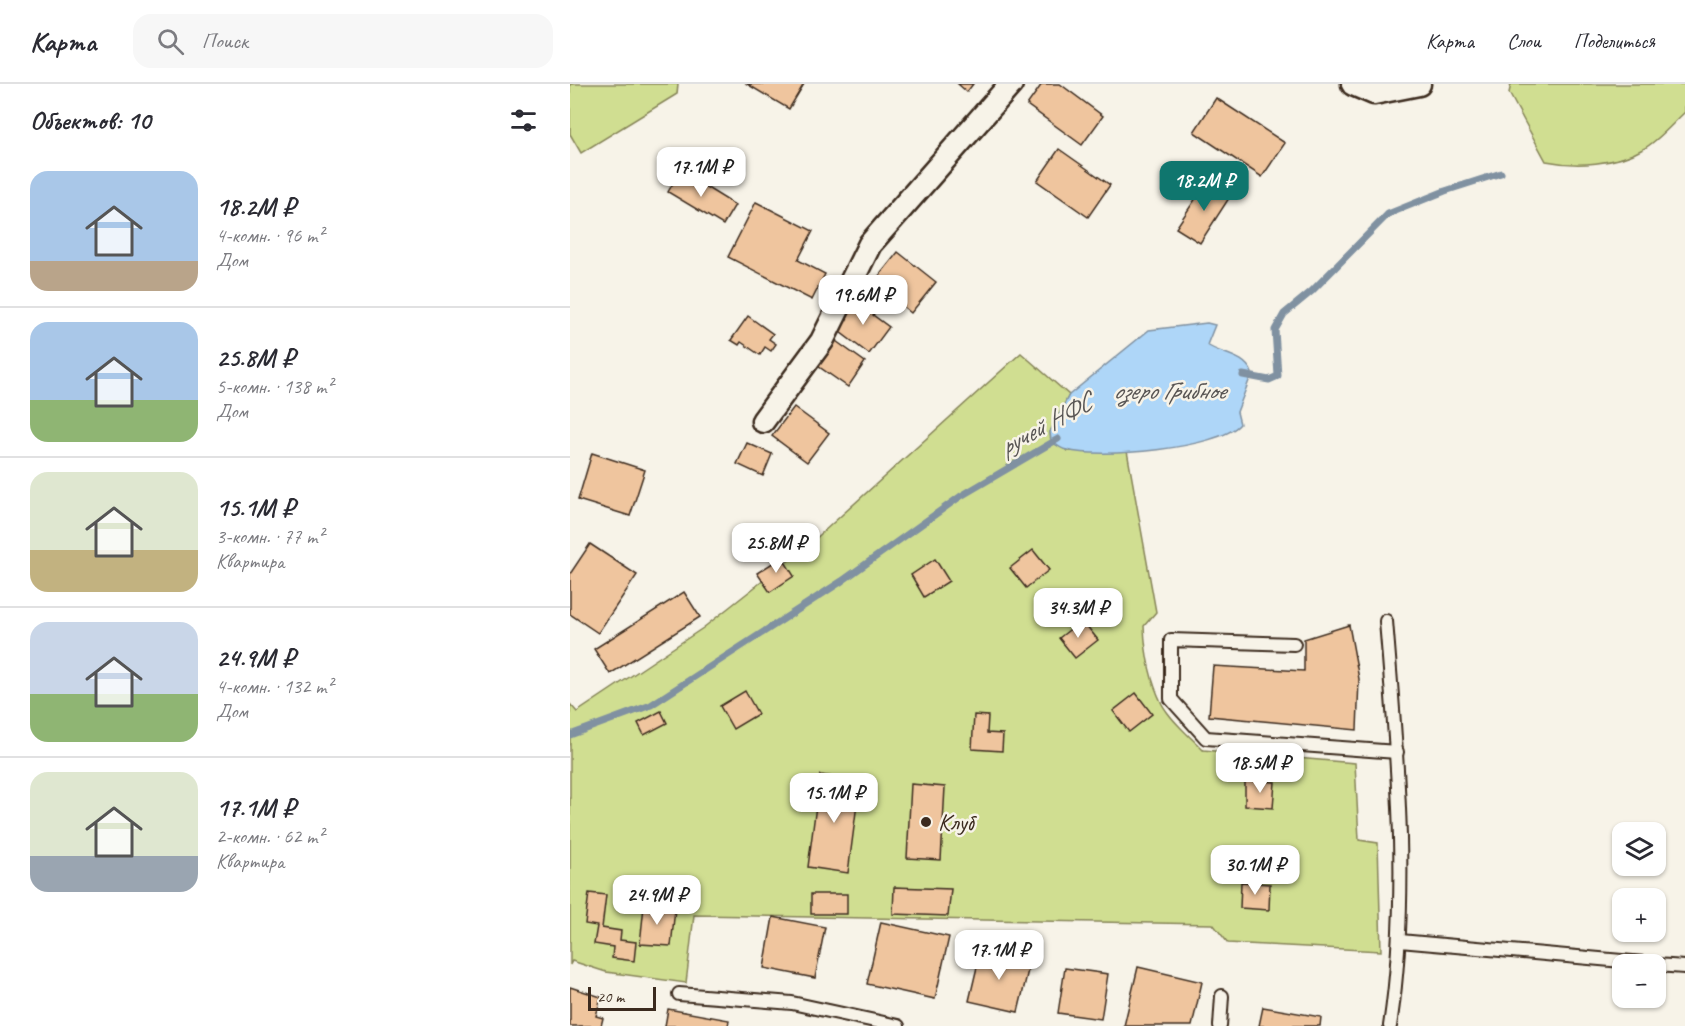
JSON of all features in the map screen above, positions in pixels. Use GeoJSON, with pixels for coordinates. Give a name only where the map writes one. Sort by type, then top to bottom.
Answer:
{"type":"FeatureCollection","features":[{"type":"Feature","properties":{"kind":"street"},"geometry":{"type":"LineString","coordinates":[[763,421],[822,341],[870,244],[1011,84]]}},
{"type":"Feature","properties":{"kind":"street"},"geometry":{"type":"LineString","coordinates":[[1353,84],[1374,93],[1419,84]]}},
{"type":"Feature","properties":{"kind":"lane"},"geometry":{"type":"LineString","coordinates":[[1386,621],[1397,752],[1400,941],[1390,1026]]}},
{"type":"Feature","properties":{"kind":"lane"},"geometry":{"type":"LineString","coordinates":[[1294,644],[1171,640],[1171,699],[1206,738],[1397,752]]}},
{"type":"Feature","properties":{"kind":"lane"},"geometry":{"type":"LineString","coordinates":[[1400,941],[1612,961]]}},
{"type":"Feature","properties":{"kind":"lane"},"geometry":{"type":"LineString","coordinates":[[1666,966],[1685,967]]}},
{"type":"Feature","properties":{"kind":"lane"},"geometry":{"type":"LineString","coordinates":[[679,994],[792,1004],[898,1026]]}},
{"type":"Feature","properties":{"kind":"lane"},"geometry":{"type":"LineString","coordinates":[[1220,1026],[1222,996]]}},
{"type":"Feature","properties":{"kind":"green space"},"geometry":{"type":"Polygon","coordinates":[[[570,84],[678,84],[677,94],[581,153],[570,134],[570,84]]]}},
{"type":"Feature","properties":{"kind":"green space"},"geometry":{"type":"Polygon","coordinates":[[[1511,84],[1685,84],[1685,112],[1649,146],[1621,158],[1583,164],[1546,161],[1509,93],[1511,84]]]}},
{"type":"Feature","properties":{"kind":"green space"},"geometry":{"type":"Polygon","coordinates":[[[1021,353],[1069,395],[1050,432],[1051,442],[1068,451],[1127,451],[1156,612],[1144,626],[1147,656],[1158,695],[1170,716],[1203,750],[1355,763],[1359,840],[1378,843],[1381,951],[1228,943],[1213,924],[694,915],[686,983],[606,972],[572,961],[570,965],[570,704],[577,712],[703,628],[812,542],[1021,353]]]}},
{"type":"Feature","properties":{"kind":"water","name":"озеро Грибное"},"geometry":{"type":"Polygon","coordinates":[[[1207,323],[1215,325],[1207,345],[1244,362],[1252,373],[1237,412],[1240,424],[1228,433],[1208,440],[1157,450],[1082,452],[1063,449],[1051,441],[1050,432],[1069,395],[1149,330],[1207,323]]]}},
{"type":"Feature","properties":{"kind":"building"},"geometry":{"type":"Polygon","coordinates":[[[747,84],[804,84],[789,109],[747,84]]]}},
{"type":"Feature","properties":{"kind":"building"},"geometry":{"type":"Polygon","coordinates":[[[958,84],[973,84],[967,92],[958,84]]]}},
{"type":"Feature","properties":{"kind":"building"},"geometry":{"type":"Polygon","coordinates":[[[1042,84],[1060,84],[1103,116],[1082,145],[1027,105],[1042,84]]]}},
{"type":"Feature","properties":{"kind":"building"},"geometry":{"type":"Polygon","coordinates":[[[1216,98],[1285,143],[1262,177],[1194,132],[1216,98]]]}},
{"type":"Feature","properties":{"kind":"building"},"geometry":{"type":"Polygon","coordinates":[[[1059,149],[1110,185],[1088,217],[1037,181],[1059,149]]]}},
{"type":"Feature","properties":{"kind":"building"},"geometry":{"type":"Polygon","coordinates":[[[680,171],[735,205],[723,225],[668,192],[680,171]]]}},
{"type":"Feature","properties":{"kind":"building"},"geometry":{"type":"Polygon","coordinates":[[[1208,180],[1231,195],[1200,243],[1176,228],[1208,180]]]}},
{"type":"Feature","properties":{"kind":"building"},"geometry":{"type":"Polygon","coordinates":[[[756,202],[813,231],[798,260],[825,274],[812,300],[728,257],[756,202]]]}},
{"type":"Feature","properties":{"kind":"building"},"geometry":{"type":"Polygon","coordinates":[[[898,252],[936,282],[911,313],[888,294],[893,288],[878,277],[898,252]]]}},
{"type":"Feature","properties":{"kind":"building"},"geometry":{"type":"Polygon","coordinates":[[[860,296],[877,309],[873,315],[889,327],[869,354],[836,329],[860,296]]]}},
{"type":"Feature","properties":{"kind":"building"},"geometry":{"type":"Polygon","coordinates":[[[748,316],[773,334],[769,339],[776,344],[771,351],[765,347],[760,355],[741,342],[739,345],[731,340],[748,316]]]}},
{"type":"Feature","properties":{"kind":"building"},"geometry":{"type":"Polygon","coordinates":[[[833,339],[865,362],[848,387],[815,364],[833,339]]]}},
{"type":"Feature","properties":{"kind":"building"},"geometry":{"type":"Polygon","coordinates":[[[794,407],[829,433],[807,462],[772,436],[794,407]]]}},
{"type":"Feature","properties":{"kind":"building"},"geometry":{"type":"Polygon","coordinates":[[[747,443],[772,454],[763,476],[737,464],[747,443]]]}},
{"type":"Feature","properties":{"kind":"building"},"geometry":{"type":"Polygon","coordinates":[[[592,453],[645,470],[630,516],[578,500],[592,453]]]}},
{"type":"Feature","properties":{"kind":"building"},"geometry":{"type":"Polygon","coordinates":[[[590,544],[637,575],[598,633],[570,614],[570,574],[590,544]]]}},
{"type":"Feature","properties":{"kind":"building"},"geometry":{"type":"Polygon","coordinates":[[[1033,550],[1049,570],[1026,588],[1010,568],[1033,550]]]}},
{"type":"Feature","properties":{"kind":"building"},"geometry":{"type":"Polygon","coordinates":[[[782,557],[794,576],[770,592],[757,573],[782,557]]]}},
{"type":"Feature","properties":{"kind":"building"},"geometry":{"type":"Polygon","coordinates":[[[935,559],[949,581],[924,597],[911,575],[935,559]]]}},
{"type":"Feature","properties":{"kind":"building"},"geometry":{"type":"Polygon","coordinates":[[[684,592],[700,617],[610,674],[594,649],[684,592]]]}},
{"type":"Feature","properties":{"kind":"building"},"geometry":{"type":"Polygon","coordinates":[[[1082,620],[1098,640],[1075,658],[1059,638],[1082,620]]]}},
{"type":"Feature","properties":{"kind":"building"},"geometry":{"type":"Polygon","coordinates":[[[1349,625],[1359,679],[1357,730],[1209,716],[1213,666],[1304,671],[1304,639],[1349,625]]]}},
{"type":"Feature","properties":{"kind":"building"},"geometry":{"type":"Polygon","coordinates":[[[745,691],[758,714],[733,729],[720,706],[745,691]]]}},
{"type":"Feature","properties":{"kind":"building"},"geometry":{"type":"Polygon","coordinates":[[[1136,693],[1152,714],[1129,732],[1113,711],[1136,693]]]}},
{"type":"Feature","properties":{"kind":"building"},"geometry":{"type":"Polygon","coordinates":[[[661,711],[667,723],[644,735],[638,723],[661,711]]]}},
{"type":"Feature","properties":{"kind":"building"},"geometry":{"type":"Polygon","coordinates":[[[974,715],[988,716],[987,733],[1003,734],[1002,751],[972,749],[974,715]]]}},
{"type":"Feature","properties":{"kind":"building"},"geometry":{"type":"Polygon","coordinates":[[[820,775],[860,781],[848,873],[808,867],[820,775]]]}},
{"type":"Feature","properties":{"kind":"building"},"geometry":{"type":"Polygon","coordinates":[[[1245,780],[1275,782],[1273,808],[1245,806],[1245,780]]]}},
{"type":"Feature","properties":{"kind":"building","name":"Клуб"},"geometry":{"type":"Polygon","coordinates":[[[911,784],[945,787],[941,860],[907,858],[911,784]]]}},
{"type":"Feature","properties":{"kind":"building"},"geometry":{"type":"Polygon","coordinates":[[[1241,882],[1270,884],[1269,910],[1240,908],[1241,882]]]}},
{"type":"Feature","properties":{"kind":"building"},"geometry":{"type":"Polygon","coordinates":[[[894,887],[951,889],[948,916],[893,914],[894,887]]]}},
{"type":"Feature","properties":{"kind":"building"},"geometry":{"type":"Polygon","coordinates":[[[589,893],[606,895],[602,928],[621,931],[620,940],[636,942],[634,961],[612,958],[613,947],[594,944],[597,926],[585,924],[589,893]]]}},
{"type":"Feature","properties":{"kind":"building"},"geometry":{"type":"Polygon","coordinates":[[[811,894],[847,894],[847,914],[811,914],[811,894]]]}},
{"type":"Feature","properties":{"kind":"building"},"geometry":{"type":"Polygon","coordinates":[[[644,906],[675,909],[671,946],[640,944],[644,906]]]}},
{"type":"Feature","properties":{"kind":"building"},"geometry":{"type":"Polygon","coordinates":[[[773,917],[825,927],[815,978],[764,968],[773,917]]]}},
{"type":"Feature","properties":{"kind":"building"},"geometry":{"type":"Polygon","coordinates":[[[881,922],[949,937],[935,999],[867,984],[881,922]]]}},
{"type":"Feature","properties":{"kind":"building"},"geometry":{"type":"Polygon","coordinates":[[[981,950],[1030,962],[1018,1012],[969,1001],[981,950]]]}},
{"type":"Feature","properties":{"kind":"building"},"geometry":{"type":"Polygon","coordinates":[[[1138,967],[1202,982],[1192,1026],[1124,1026],[1138,967]]]}},
{"type":"Feature","properties":{"kind":"building"},"geometry":{"type":"Polygon","coordinates":[[[1065,968],[1108,974],[1101,1019],[1058,1013],[1065,968]]]}},
{"type":"Feature","properties":{"kind":"building"},"geometry":{"type":"Polygon","coordinates":[[[570,987],[601,997],[596,1016],[603,1018],[601,1026],[570,1026],[570,987]]]}},
{"type":"Feature","properties":{"kind":"building"},"geometry":{"type":"Polygon","coordinates":[[[1263,1007],[1321,1017],[1320,1026],[1259,1026],[1263,1007]]]}},
{"type":"Feature","properties":{"kind":"building"},"geometry":{"type":"Polygon","coordinates":[[[668,1009],[729,1020],[728,1026],[665,1026],[668,1009]]]}},
{"type":"Feature","properties":{"kind":"waterway","name":"ручей НФС"},"geometry":{"type":"LineString","coordinates":[[1243,375],[1269,380],[1278,376],[1275,330],[1284,314],[1312,291],[1388,214],[1445,191],[1501,173]]}},
{"type":"Feature","properties":{"kind":"waterway","name":"ручей НФС"},"geometry":{"type":"LineString","coordinates":[[570,735],[651,705],[842,581],[961,496],[1058,439]]}},
{"type":"Feature","properties":{"kind":"place","name":"Клуб"},"geometry":{"type":"Point","coordinates":[926,822]}}]}
